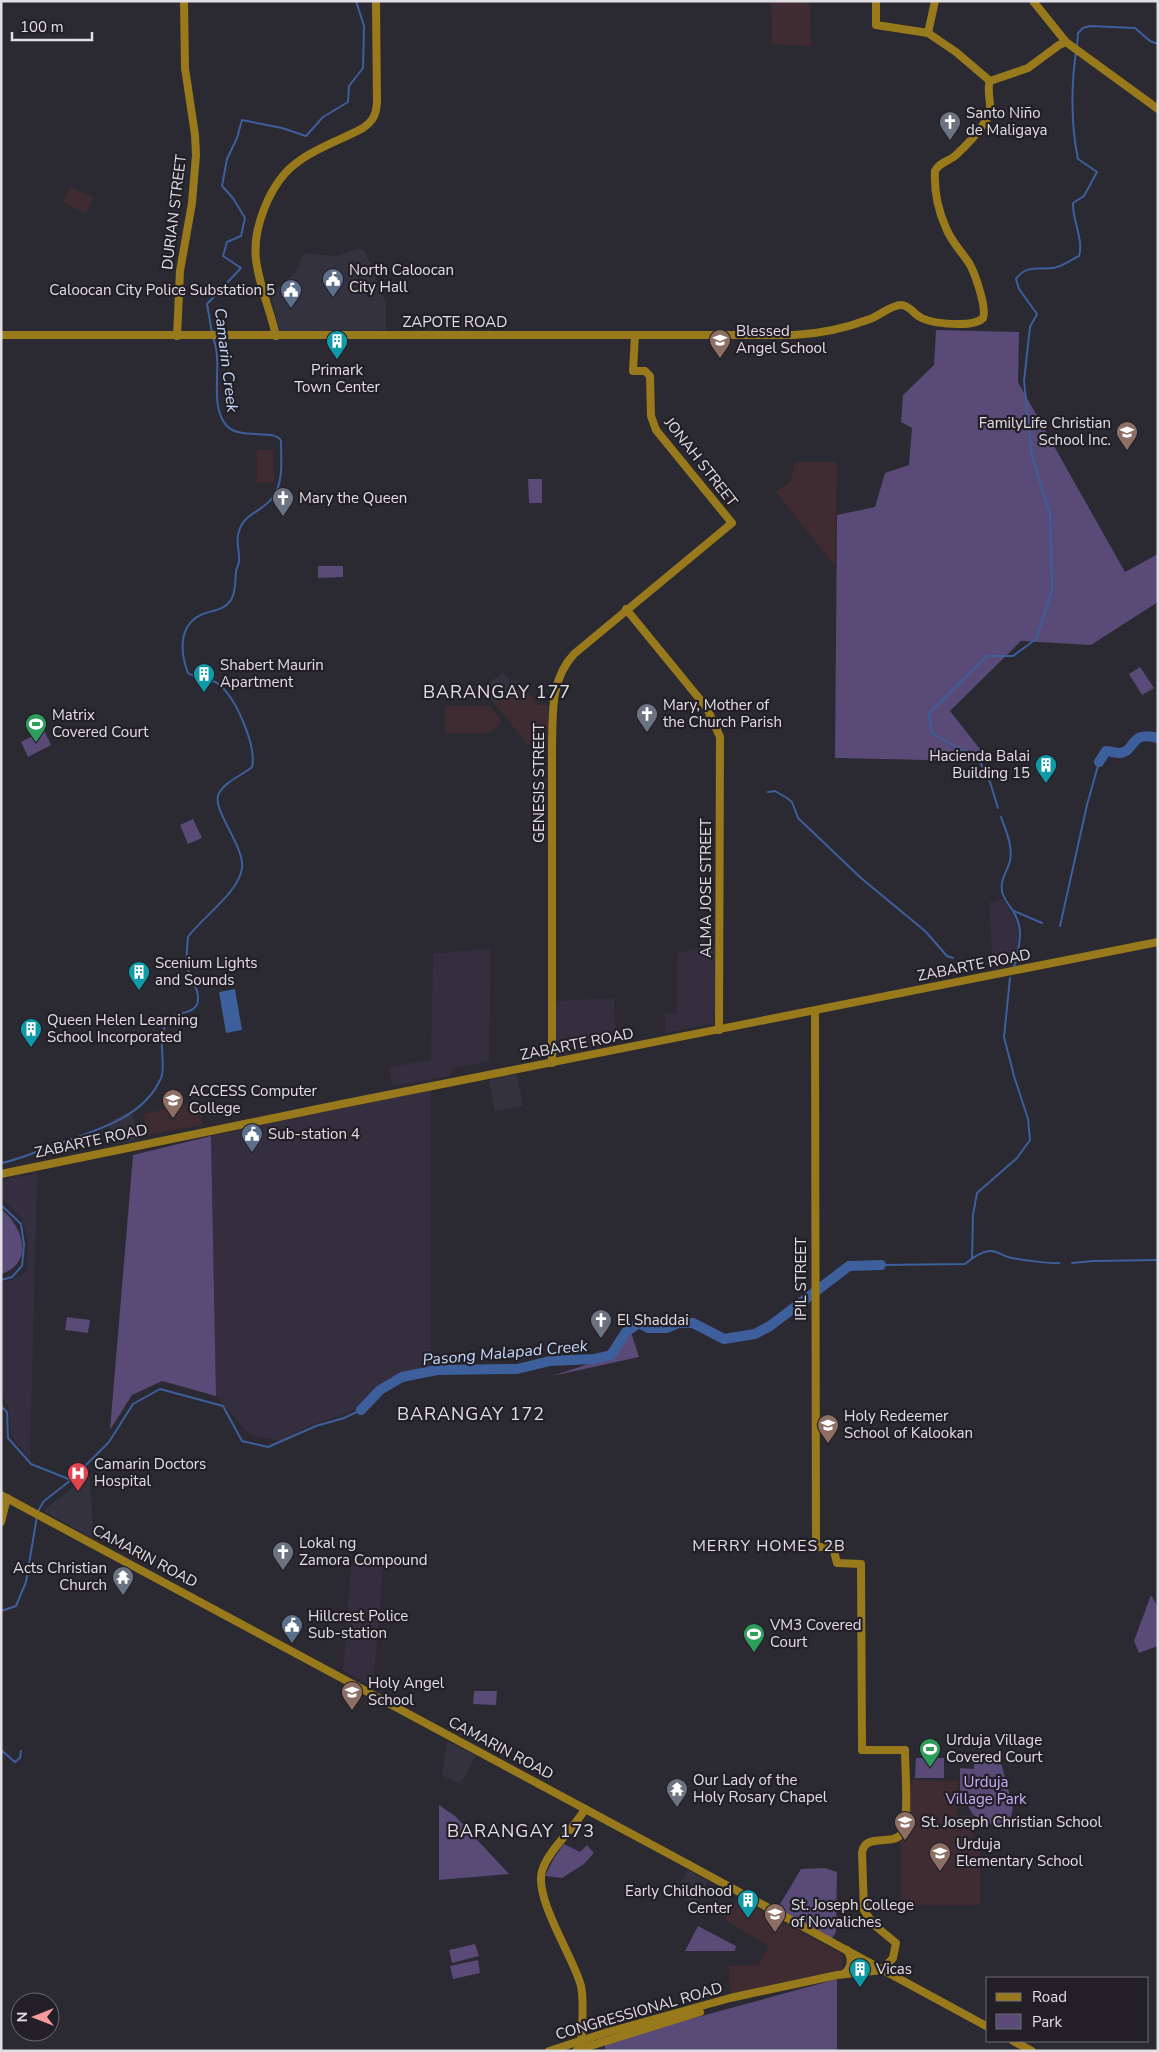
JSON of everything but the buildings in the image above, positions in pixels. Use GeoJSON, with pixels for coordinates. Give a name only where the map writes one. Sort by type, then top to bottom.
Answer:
{"type":"FeatureCollection","features":[{"type":"Feature","properties":{"kind":"main road","name":"DURIAN STREET"},"geometry":{"type":"LineString","coordinates":[[177,336],[180,271],[192,203],[196,162],[195,135],[185,62],[184,1]]}},
{"type":"Feature","properties":{"kind":"main road"},"geometry":{"type":"LineString","coordinates":[[276,336],[257,267],[256,249],[261,221],[272,191],[284,173],[300,160],[364,128],[370,124],[375,115],[377,103],[376,1]]}},
{"type":"Feature","properties":{"kind":"main road"},"geometry":{"type":"LineString","coordinates":[[876,1],[876,24],[928,33],[956,52],[990,81],[1028,68],[1066,42]]}},
{"type":"Feature","properties":{"kind":"main road"},"geometry":{"type":"LineString","coordinates":[[928,33],[935,1]]}},
{"type":"Feature","properties":{"kind":"main road"},"geometry":{"type":"LineString","coordinates":[[1033,1],[1066,42],[1158,110]]}},
{"type":"Feature","properties":{"kind":"main road","name":"ZAPOTE ROAD"},"geometry":{"type":"LineString","coordinates":[[1,335],[807,334],[867,320],[903,305],[918,316],[935,322],[975,323],[982,320],[985,310],[972,271],[950,237],[941,216],[936,195],[935,176],[936,167],[957,154],[987,120],[991,107],[990,81]]}},
{"type":"Feature","properties":{"kind":"main road","name":"JONAH STREET"},"geometry":{"type":"LineString","coordinates":[[635,335],[633,370],[645,370],[650,376],[651,416],[656,430],[732,523]]}},
{"type":"Feature","properties":{"kind":"main road","name":"GENESIS STREET"},"geometry":{"type":"LineString","coordinates":[[552,1063],[552,746],[555,686],[562,669],[574,654],[732,523]]}},
{"type":"Feature","properties":{"kind":"main road","name":"ALMA JOSE STREET"},"geometry":{"type":"LineString","coordinates":[[626,609],[707,708],[717,728],[720,746],[719,1030]]}},
{"type":"Feature","properties":{"kind":"main road","name":"ZABARTE ROAD"},"geometry":{"type":"LineString","coordinates":[[1,1174],[1158,942]]}},
{"type":"Feature","properties":{"kind":"main road","name":"IPIL STREET"},"geometry":{"type":"LineString","coordinates":[[815,1010],[816,1547],[833,1548],[835,1560],[839,1563],[861,1564],[862,1750],[905,1750],[905,1821],[902,1833],[899,1837],[892,1840],[868,1842],[862,1853],[862,1902],[864,1910],[873,1924],[896,1943],[893,1958],[882,1970]]}},
{"type":"Feature","properties":{"kind":"main road"},"geometry":{"type":"LineString","coordinates":[[1,1522],[4,1496]]}},
{"type":"Feature","properties":{"kind":"main road","name":"CAMARIN ROAD"},"geometry":{"type":"LineString","coordinates":[[4,1496],[986,2026]]}},
{"type":"Feature","properties":{"kind":"main road"},"geometry":{"type":"LineString","coordinates":[[580,2048],[582,1994],[580,1983],[554,1924],[541,1879],[545,1865],[565,1836],[579,1820],[585,1809]]}},
{"type":"Feature","properties":{"kind":"main road"},"geometry":{"type":"LineString","coordinates":[[848,1973],[855,1964],[851,1952]]}},
{"type":"Feature","properties":{"kind":"main road","name":"CONGRESSIONAL ROAD"},"geometry":{"type":"LineString","coordinates":[[549,2051],[580,2048],[664,2016],[730,1998],[848,1973],[882,1970]]}},
{"type":"Feature","properties":{"kind":"main road"},"geometry":{"type":"LineString","coordinates":[[1015,2042],[1032,2051]]}},
{"type":"Feature","properties":{"kind":"shaded area"},"geometry":{"type":"Polygon","coordinates":[[[771,1],[810,1],[811,46],[772,44],[771,1]]]}},
{"type":"Feature","properties":{"kind":"shaded area"},"geometry":{"type":"Polygon","coordinates":[[[70,187],[94,197],[86,214],[63,202],[70,187]]]}},
{"type":"Feature","properties":{"kind":"shaded area"},"geometry":{"type":"Polygon","coordinates":[[[357,249],[365,251],[386,304],[386,330],[279,331],[271,294],[295,273],[304,253],[336,256],[357,249]]]}},
{"type":"Feature","properties":{"kind":"shaded area"},"geometry":{"type":"Polygon","coordinates":[[[257,450],[273,450],[274,483],[257,483],[257,450]]]}},
{"type":"Feature","properties":{"kind":"shaded area"},"geometry":{"type":"Polygon","coordinates":[[[795,462],[837,462],[835,566],[776,492],[790,482],[795,462]]]}},
{"type":"Feature","properties":{"kind":"shaded area"},"geometry":{"type":"Polygon","coordinates":[[[503,672],[510,680],[520,681],[520,683],[495,704],[482,689],[503,672]]]}},
{"type":"Feature","properties":{"kind":"shaded area"},"geometry":{"type":"Polygon","coordinates":[[[520,683],[539,705],[548,705],[548,743],[527,744],[495,704],[520,683]]]}},
{"type":"Feature","properties":{"kind":"shaded area"},"geometry":{"type":"Polygon","coordinates":[[[445,706],[490,706],[502,722],[489,733],[445,733],[445,706]]]}},
{"type":"Feature","properties":{"kind":"shaded area"},"geometry":{"type":"Polygon","coordinates":[[[1003,899],[1016,920],[1019,939],[1012,966],[993,969],[989,903],[1003,899]]]}},
{"type":"Feature","properties":{"kind":"shaded area"},"geometry":{"type":"Polygon","coordinates":[[[715,945],[716,1013],[713,1014],[714,1023],[665,1033],[665,1014],[677,1013],[677,953],[715,945]]]}},
{"type":"Feature","properties":{"kind":"shaded area"},"geometry":{"type":"Polygon","coordinates":[[[491,948],[489,1061],[453,1069],[450,1076],[392,1086],[389,1067],[431,1060],[433,954],[491,948]]]}},
{"type":"Feature","properties":{"kind":"shaded area"},"geometry":{"type":"Polygon","coordinates":[[[614,998],[616,1044],[556,1056],[556,1001],[614,998]]]}},
{"type":"Feature","properties":{"kind":"shaded area"},"geometry":{"type":"Polygon","coordinates":[[[517,1074],[523,1106],[495,1111],[489,1080],[517,1074]]]}},
{"type":"Feature","properties":{"kind":"shaded area"},"geometry":{"type":"Polygon","coordinates":[[[431,1090],[431,1368],[392,1377],[357,1410],[311,1425],[281,1441],[250,1435],[216,1396],[211,1136],[431,1090]]]}},
{"type":"Feature","properties":{"kind":"shaded area","name":"ACCESS Computer College"},"geometry":{"type":"Polygon","coordinates":[[[198,1102],[203,1125],[146,1135],[144,1114],[198,1102]]]}},
{"type":"Feature","properties":{"kind":"shaded area"},"geometry":{"type":"Polygon","coordinates":[[[131,1111],[139,1140],[114,1144],[108,1122],[131,1111]]]}},
{"type":"Feature","properties":{"kind":"shaded area"},"geometry":{"type":"Polygon","coordinates":[[[38,1173],[30,1460],[11,1435],[8,1405],[1,1396],[1,1283],[24,1274],[27,1270],[28,1239],[21,1218],[1,1198],[1,1180],[38,1173]]]}},
{"type":"Feature","properties":{"kind":"shaded area","name":"Camarin Doctors Hospital"},"geometry":{"type":"Polygon","coordinates":[[[89,1474],[94,1539],[43,1511],[89,1474]]]}},
{"type":"Feature","properties":{"kind":"shaded area"},"geometry":{"type":"Polygon","coordinates":[[[351,1565],[383,1567],[373,1687],[343,1670],[351,1565]]]}},
{"type":"Feature","properties":{"kind":"shaded area"},"geometry":{"type":"Polygon","coordinates":[[[447,1741],[476,1756],[460,1784],[442,1775],[447,1741]]]}},
{"type":"Feature","properties":{"kind":"shaded area","name":"Urduja Elementary School"},"geometry":{"type":"Polygon","coordinates":[[[910,1780],[958,1781],[957,1816],[974,1816],[974,1838],[980,1839],[980,1905],[901,1905],[901,1837],[909,1837],[910,1780]]]}},
{"type":"Feature","properties":{"kind":"shaded area"},"geometry":{"type":"Polygon","coordinates":[[[688,1870],[708,1881],[695,1904],[675,1893],[688,1870]]]}},
{"type":"Feature","properties":{"kind":"shaded area","name":"St. Joseph College of Novaliches"},"geometry":{"type":"Polygon","coordinates":[[[738,1897],[843,1955],[842,1969],[732,1994],[729,1988],[729,1966],[758,1965],[769,1946],[725,1920],[738,1897]]]}},
{"type":"Feature","properties":{"kind":"green space"},"geometry":{"type":"Polygon","coordinates":[[[936,330],[1019,332],[1018,382],[1125,572],[1158,554],[1158,602],[1091,645],[1021,641],[950,711],[987,758],[974,761],[835,758],[837,515],[875,507],[885,473],[909,465],[912,428],[901,422],[903,395],[934,365],[936,330]]]}},
{"type":"Feature","properties":{"kind":"green space"},"geometry":{"type":"Polygon","coordinates":[[[528,479],[542,479],[542,503],[529,503],[528,479]]]}},
{"type":"Feature","properties":{"kind":"green space"},"geometry":{"type":"Polygon","coordinates":[[[318,566],[343,566],[343,577],[318,578],[318,566]]]}},
{"type":"Feature","properties":{"kind":"green space"},"geometry":{"type":"Polygon","coordinates":[[[1140,667],[1154,688],[1142,695],[1129,674],[1140,667]]]}},
{"type":"Feature","properties":{"kind":"green space","name":"Matrix Covered Court"},"geometry":{"type":"Polygon","coordinates":[[[44,730],[51,745],[28,757],[21,742],[44,730]]]}},
{"type":"Feature","properties":{"kind":"green space"},"geometry":{"type":"Polygon","coordinates":[[[193,819],[202,838],[188,844],[180,825],[193,819]]]}},
{"type":"Feature","properties":{"kind":"green space"},"geometry":{"type":"Polygon","coordinates":[[[211,1136],[216,1396],[162,1381],[132,1395],[110,1430],[133,1155],[211,1136]]]}},
{"type":"Feature","properties":{"kind":"green space"},"geometry":{"type":"Polygon","coordinates":[[[1,1209],[9,1216],[20,1234],[22,1253],[12,1269],[1,1274],[1,1209]]]}},
{"type":"Feature","properties":{"kind":"green space"},"geometry":{"type":"Polygon","coordinates":[[[67,1317],[90,1320],[88,1333],[65,1330],[67,1317]]]}},
{"type":"Feature","properties":{"kind":"green space"},"geometry":{"type":"Polygon","coordinates":[[[631,1332],[639,1357],[552,1376],[613,1356],[627,1334],[631,1332]]]}},
{"type":"Feature","properties":{"kind":"green space"},"geometry":{"type":"Polygon","coordinates":[[[1151,1595],[1158,1607],[1158,1646],[1139,1653],[1134,1641],[1151,1595]]]}},
{"type":"Feature","properties":{"kind":"green space"},"geometry":{"type":"Polygon","coordinates":[[[474,1691],[497,1691],[496,1705],[473,1704],[474,1691]]]}},
{"type":"Feature","properties":{"kind":"green space","name":"Urduja Village Park"},"geometry":{"type":"Polygon","coordinates":[[[974,1754],[999,1755],[1013,1807],[1010,1822],[995,1826],[973,1815],[960,1792],[960,1768],[974,1769],[974,1754]]]}},
{"type":"Feature","properties":{"kind":"green space","name":"Urduja Village Covered Court"},"geometry":{"type":"Polygon","coordinates":[[[916,1758],[944,1758],[944,1778],[915,1778],[916,1758]]]}},
{"type":"Feature","properties":{"kind":"green space"},"geometry":{"type":"Polygon","coordinates":[[[439,1805],[455,1816],[509,1874],[439,1880],[439,1805]]]}},
{"type":"Feature","properties":{"kind":"green space"},"geometry":{"type":"Polygon","coordinates":[[[564,1844],[580,1852],[587,1845],[594,1853],[584,1864],[562,1878],[545,1876],[554,1858],[564,1844]]]}},
{"type":"Feature","properties":{"kind":"green space"},"geometry":{"type":"Polygon","coordinates":[[[825,1868],[837,1872],[836,1932],[831,1940],[776,1911],[801,1869],[825,1868]]]}},
{"type":"Feature","properties":{"kind":"green space"},"geometry":{"type":"Polygon","coordinates":[[[698,1926],[736,1946],[735,1951],[685,1951],[698,1926]]]}},
{"type":"Feature","properties":{"kind":"green space"},"geometry":{"type":"Polygon","coordinates":[[[475,1944],[479,1956],[452,1963],[449,1950],[475,1944]]]}},
{"type":"Feature","properties":{"kind":"green space"},"geometry":{"type":"Polygon","coordinates":[[[478,1960],[480,1973],[453,1979],[450,1966],[478,1960]]]}},
{"type":"Feature","properties":{"kind":"green space"},"geometry":{"type":"Polygon","coordinates":[[[837,1979],[837,2051],[605,2051],[605,2044],[837,1979]]]}},
{"type":"Feature","properties":{"kind":"water"},"geometry":{"type":"Polygon","coordinates":[[[235,989],[242,1030],[226,1033],[219,992],[235,989]]]}},
{"type":"Feature","properties":{"kind":"waterway","name":"Camarin Creek"},"geometry":{"type":"LineString","coordinates":[[212,333],[207,304],[241,268],[223,256],[227,242],[241,236],[245,218],[233,198],[222,186],[227,159],[237,138],[242,120],[282,128],[306,136],[323,117],[348,102],[349,86],[363,68],[364,26],[356,1]]}},
{"type":"Feature","properties":{"kind":"waterway"},"geometry":{"type":"LineString","coordinates":[[1077,47],[1078,33],[1083,28],[1090,26],[1135,28],[1150,41],[1158,44]]}},
{"type":"Feature","properties":{"kind":"waterway","name":"Pasong Malapad Creek"},"geometry":{"type":"LineString","coordinates":[[998,808],[990,782],[979,760],[932,733],[929,713],[987,656],[1013,656],[1036,639],[1052,590],[1050,515],[1032,456],[1024,381],[1030,327],[1037,314],[1019,289],[1016,279],[1020,274],[1029,269],[1056,267],[1079,256],[1080,243],[1073,203],[1084,196],[1097,172],[1078,159],[1072,106],[1076,52]]}},
{"type":"Feature","properties":{"kind":"waterway","name":"Camarin Creek"},"geometry":{"type":"LineString","coordinates":[[1,1163],[26,1156],[114,1122],[129,1114],[153,1092],[163,1073],[162,1037],[167,1022],[170,1018],[190,1011],[197,1005],[197,990],[187,966],[188,937],[227,896],[234,887],[242,868],[242,859],[223,818],[218,800],[219,793],[226,785],[252,767],[253,758],[248,734],[237,709],[224,689],[214,681],[188,673],[183,656],[183,639],[189,624],[203,614],[223,607],[232,598],[239,562],[237,538],[239,531],[245,520],[265,506],[277,491],[281,470],[281,441],[278,437],[272,435],[248,434],[232,430],[226,425],[218,406],[217,359],[213,338]]}},
{"type":"Feature","properties":{"kind":"waterway"},"geometry":{"type":"LineString","coordinates":[[1099,762],[1106,751],[1125,752],[1137,739],[1148,736],[1158,738]]}},
{"type":"Feature","properties":{"kind":"waterway"},"geometry":{"type":"LineString","coordinates":[[1060,926],[1087,805],[1099,762]]}},
{"type":"Feature","properties":{"kind":"waterway"},"geometry":{"type":"LineString","coordinates":[[768,792],[775,791],[792,802],[798,818],[861,878],[925,931],[947,956],[953,958]]}},
{"type":"Feature","properties":{"kind":"waterway","name":"Pasong Malapad Creek"},"geometry":{"type":"LineString","coordinates":[[1001,817],[1011,850],[1002,891],[1017,918],[1020,932],[1014,967]]}},
{"type":"Feature","properties":{"kind":"waterway"},"geometry":{"type":"LineString","coordinates":[[1014,911],[1042,923]]}},
{"type":"Feature","properties":{"kind":"waterway","name":"Pasong Malapad Creek"},"geometry":{"type":"LineString","coordinates":[[972,1258],[973,1215],[977,1193],[1017,1158],[1030,1140],[1028,1119],[1004,1037],[1010,978]]}},
{"type":"Feature","properties":{"kind":"waterway","name":"Camarin Creek"},"geometry":{"type":"LineString","coordinates":[[1,1205],[21,1224],[24,1245],[22,1266],[12,1277],[1,1280]]}},
{"type":"Feature","properties":{"kind":"waterway","name":"Pasong Malapad Creek"},"geometry":{"type":"LineString","coordinates":[[881,1265],[965,1264],[979,1254],[992,1251],[1012,1258],[1059,1263]]}},
{"type":"Feature","properties":{"kind":"waterway"},"geometry":{"type":"LineString","coordinates":[[1094,1261],[1158,1260]]}},
{"type":"Feature","properties":{"kind":"waterway"},"geometry":{"type":"LineString","coordinates":[[1072,1263],[1093,1261]]}},
{"type":"Feature","properties":{"kind":"waterway","name":"Pasong Malapad Creek"},"geometry":{"type":"LineString","coordinates":[[361,1410],[380,1390],[402,1377],[437,1370],[517,1369],[550,1361],[594,1359],[611,1355],[626,1332],[639,1323],[648,1328],[667,1328],[679,1323],[693,1323],[724,1339],[755,1334],[770,1326],[849,1266],[881,1265]]}},
{"type":"Feature","properties":{"kind":"waterway","name":"Pasong Malapad Creek"},"geometry":{"type":"LineString","coordinates":[[38,1511],[44,1501],[71,1480],[109,1442],[133,1404],[160,1389],[223,1406],[242,1441],[268,1447],[316,1426],[344,1418],[361,1410]]}},
{"type":"Feature","properties":{"kind":"waterway","name":"Camarin Creek"},"geometry":{"type":"LineString","coordinates":[[1,1406],[7,1412],[8,1438],[31,1464],[71,1480]]}},
{"type":"Feature","properties":{"kind":"waterway","name":"Camarin Creek"},"geometry":{"type":"LineString","coordinates":[[1,1611],[16,1606],[26,1582],[37,1516]]}},
{"type":"Feature","properties":{"kind":"waterway"},"geometry":{"type":"LineString","coordinates":[[1,1750],[15,1762],[20,1758],[21,1751]]}},
{"type":"Feature","properties":{"kind":"place","name":"Santo Niño de Maligaya"},"geometry":{"type":"Point","coordinates":[950,141]}},
{"type":"Feature","properties":{"kind":"place","name":"North Caloocan City Hall"},"geometry":{"type":"Point","coordinates":[333,298]}},
{"type":"Feature","properties":{"kind":"place","name":"Caloocan City Police Substation 5"},"geometry":{"type":"Point","coordinates":[291,309]}},
{"type":"Feature","properties":{"kind":"place","name":"Blessed Angel School"},"geometry":{"type":"Point","coordinates":[720,359]}},
{"type":"Feature","properties":{"kind":"place","name":"Primark Town Center"},"geometry":{"type":"Point","coordinates":[337,360]}},
{"type":"Feature","properties":{"kind":"place","name":"FamilyLife Christian School Inc."},"geometry":{"type":"Point","coordinates":[1127,451]}},
{"type":"Feature","properties":{"kind":"place","name":"Mary the Queen"},"geometry":{"type":"Point","coordinates":[283,517]}},
{"type":"Feature","properties":{"kind":"place","name":"Shabert Maurin Apartment"},"geometry":{"type":"Point","coordinates":[204,693]}},
{"type":"Feature","properties":{"kind":"place","name":"Mary, Mother of the Church Parish"},"geometry":{"type":"Point","coordinates":[647,733]}},
{"type":"Feature","properties":{"kind":"place","name":"Matrix Covered Court"},"geometry":{"type":"Point","coordinates":[36,743]}},
{"type":"Feature","properties":{"kind":"place","name":"Hacienda Balai Building 15"},"geometry":{"type":"Point","coordinates":[1046,784]}},
{"type":"Feature","properties":{"kind":"place","name":"Scenium Lights and Sounds"},"geometry":{"type":"Point","coordinates":[139,991]}},
{"type":"Feature","properties":{"kind":"place","name":"Queen Helen Learning School Incorporated"},"geometry":{"type":"Point","coordinates":[31,1048]}},
{"type":"Feature","properties":{"kind":"place","name":"ACCESS Computer College"},"geometry":{"type":"Point","coordinates":[173,1119]}},
{"type":"Feature","properties":{"kind":"place","name":"Sub-station 4"},"geometry":{"type":"Point","coordinates":[252,1153]}},
{"type":"Feature","properties":{"kind":"place","name":"El Shaddai"},"geometry":{"type":"Point","coordinates":[601,1339]}},
{"type":"Feature","properties":{"kind":"place","name":"Holy Redeemer School of Kalookan"},"geometry":{"type":"Point","coordinates":[828,1444]}},
{"type":"Feature","properties":{"kind":"place","name":"Camarin Doctors Hospital"},"geometry":{"type":"Point","coordinates":[78,1492]}},
{"type":"Feature","properties":{"kind":"place","name":"Lokal ng Zamora Compound"},"geometry":{"type":"Point","coordinates":[283,1571]}},
{"type":"Feature","properties":{"kind":"place","name":"Acts Christian Church"},"geometry":{"type":"Point","coordinates":[123,1596]}},
{"type":"Feature","properties":{"kind":"place","name":"Hillcrest Police Sub-station"},"geometry":{"type":"Point","coordinates":[292,1644]}},
{"type":"Feature","properties":{"kind":"place","name":"VM3 Covered Court"},"geometry":{"type":"Point","coordinates":[754,1653]}},
{"type":"Feature","properties":{"kind":"place","name":"Holy Angel School"},"geometry":{"type":"Point","coordinates":[352,1711]}},
{"type":"Feature","properties":{"kind":"place","name":"Urduja Village Covered Court"},"geometry":{"type":"Point","coordinates":[930,1768]}},
{"type":"Feature","properties":{"kind":"place","name":"Our Lady of the Holy Rosary Chapel"},"geometry":{"type":"Point","coordinates":[677,1808]}},
{"type":"Feature","properties":{"kind":"place","name":"St. Joseph Christian School"},"geometry":{"type":"Point","coordinates":[905,1841]}},
{"type":"Feature","properties":{"kind":"place","name":"Urduja Elementary School"},"geometry":{"type":"Point","coordinates":[940,1872]}},
{"type":"Feature","properties":{"kind":"place","name":"Early Childhood Center"},"geometry":{"type":"Point","coordinates":[748,1919]}},
{"type":"Feature","properties":{"kind":"place","name":"St. Joseph College of Novaliches"},"geometry":{"type":"Point","coordinates":[775,1933]}},
{"type":"Feature","properties":{"kind":"place","name":"Vicas"},"geometry":{"type":"Point","coordinates":[860,1988]}},
{"type":"Feature","properties":{"kind":"district","name":"BARANGAY 177"},"geometry":{"type":"Point","coordinates":[497,692]}},
{"type":"Feature","properties":{"kind":"district","name":"BARANGAY 172"},"geometry":{"type":"Point","coordinates":[471,1414]}},
{"type":"Feature","properties":{"kind":"district","name":"MERRY HOMES 2B"},"geometry":{"type":"Point","coordinates":[769,1545]}},
{"type":"Feature","properties":{"kind":"district","name":"BARANGAY 173"},"geometry":{"type":"Point","coordinates":[521,1831]}}]}
